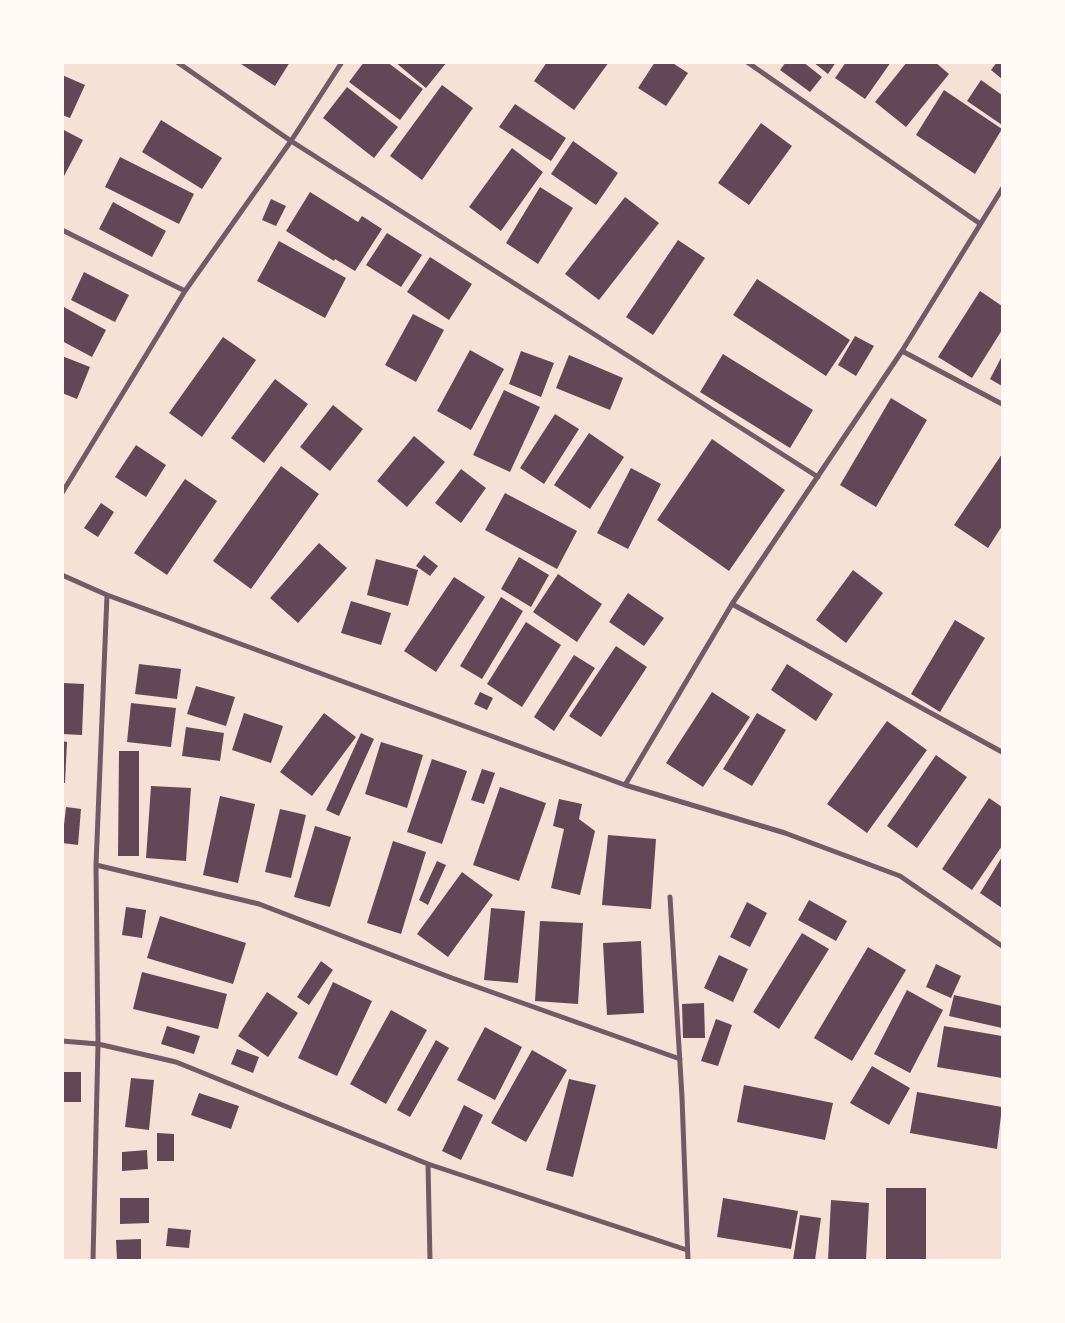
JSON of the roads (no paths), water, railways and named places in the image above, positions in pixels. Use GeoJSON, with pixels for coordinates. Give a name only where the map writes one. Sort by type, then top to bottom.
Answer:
{"type":"FeatureCollection","features":[{"type":"Feature","properties":{"kind":"street"},"geometry":{"type":"LineString","coordinates":[[177,62],[291,141],[818,477]]}},
{"type":"Feature","properties":{"kind":"street"},"geometry":{"type":"LineString","coordinates":[[62,493],[185,291],[291,141],[342,62]]}},
{"type":"Feature","properties":{"kind":"street"},"geometry":{"type":"LineString","coordinates":[[747,62],[979,223]]}},
{"type":"Feature","properties":{"kind":"street"},"geometry":{"type":"LineString","coordinates":[[625,785],[732,604],[902,351],[979,223],[1002,189]]}},
{"type":"Feature","properties":{"kind":"street"},"geometry":{"type":"LineString","coordinates":[[62,230],[185,291]]}},
{"type":"Feature","properties":{"kind":"street"},"geometry":{"type":"LineString","coordinates":[[902,351],[1002,404]]}},
{"type":"Feature","properties":{"kind":"street"},"geometry":{"type":"LineString","coordinates":[[62,575],[107,595],[625,785],[785,833],[900,876],[1002,946]]}},
{"type":"Feature","properties":{"kind":"street"},"geometry":{"type":"LineString","coordinates":[[93,1260],[98,1044],[96,865],[107,595]]}},
{"type":"Feature","properties":{"kind":"street"},"geometry":{"type":"LineString","coordinates":[[732,604],[1002,752]]}},
{"type":"Feature","properties":{"kind":"street"},"geometry":{"type":"LineString","coordinates":[[96,865],[259,904],[452,978],[680,1059]]}},
{"type":"Feature","properties":{"kind":"street"},"geometry":{"type":"LineString","coordinates":[[670,897],[680,1059],[688,1260]]}},
{"type":"Feature","properties":{"kind":"street"},"geometry":{"type":"LineString","coordinates":[[62,1041],[98,1044],[176,1062],[428,1164],[687,1250]]}},
{"type":"Feature","properties":{"kind":"street"},"geometry":{"type":"LineString","coordinates":[[428,1164],[430,1260]]}}]}
